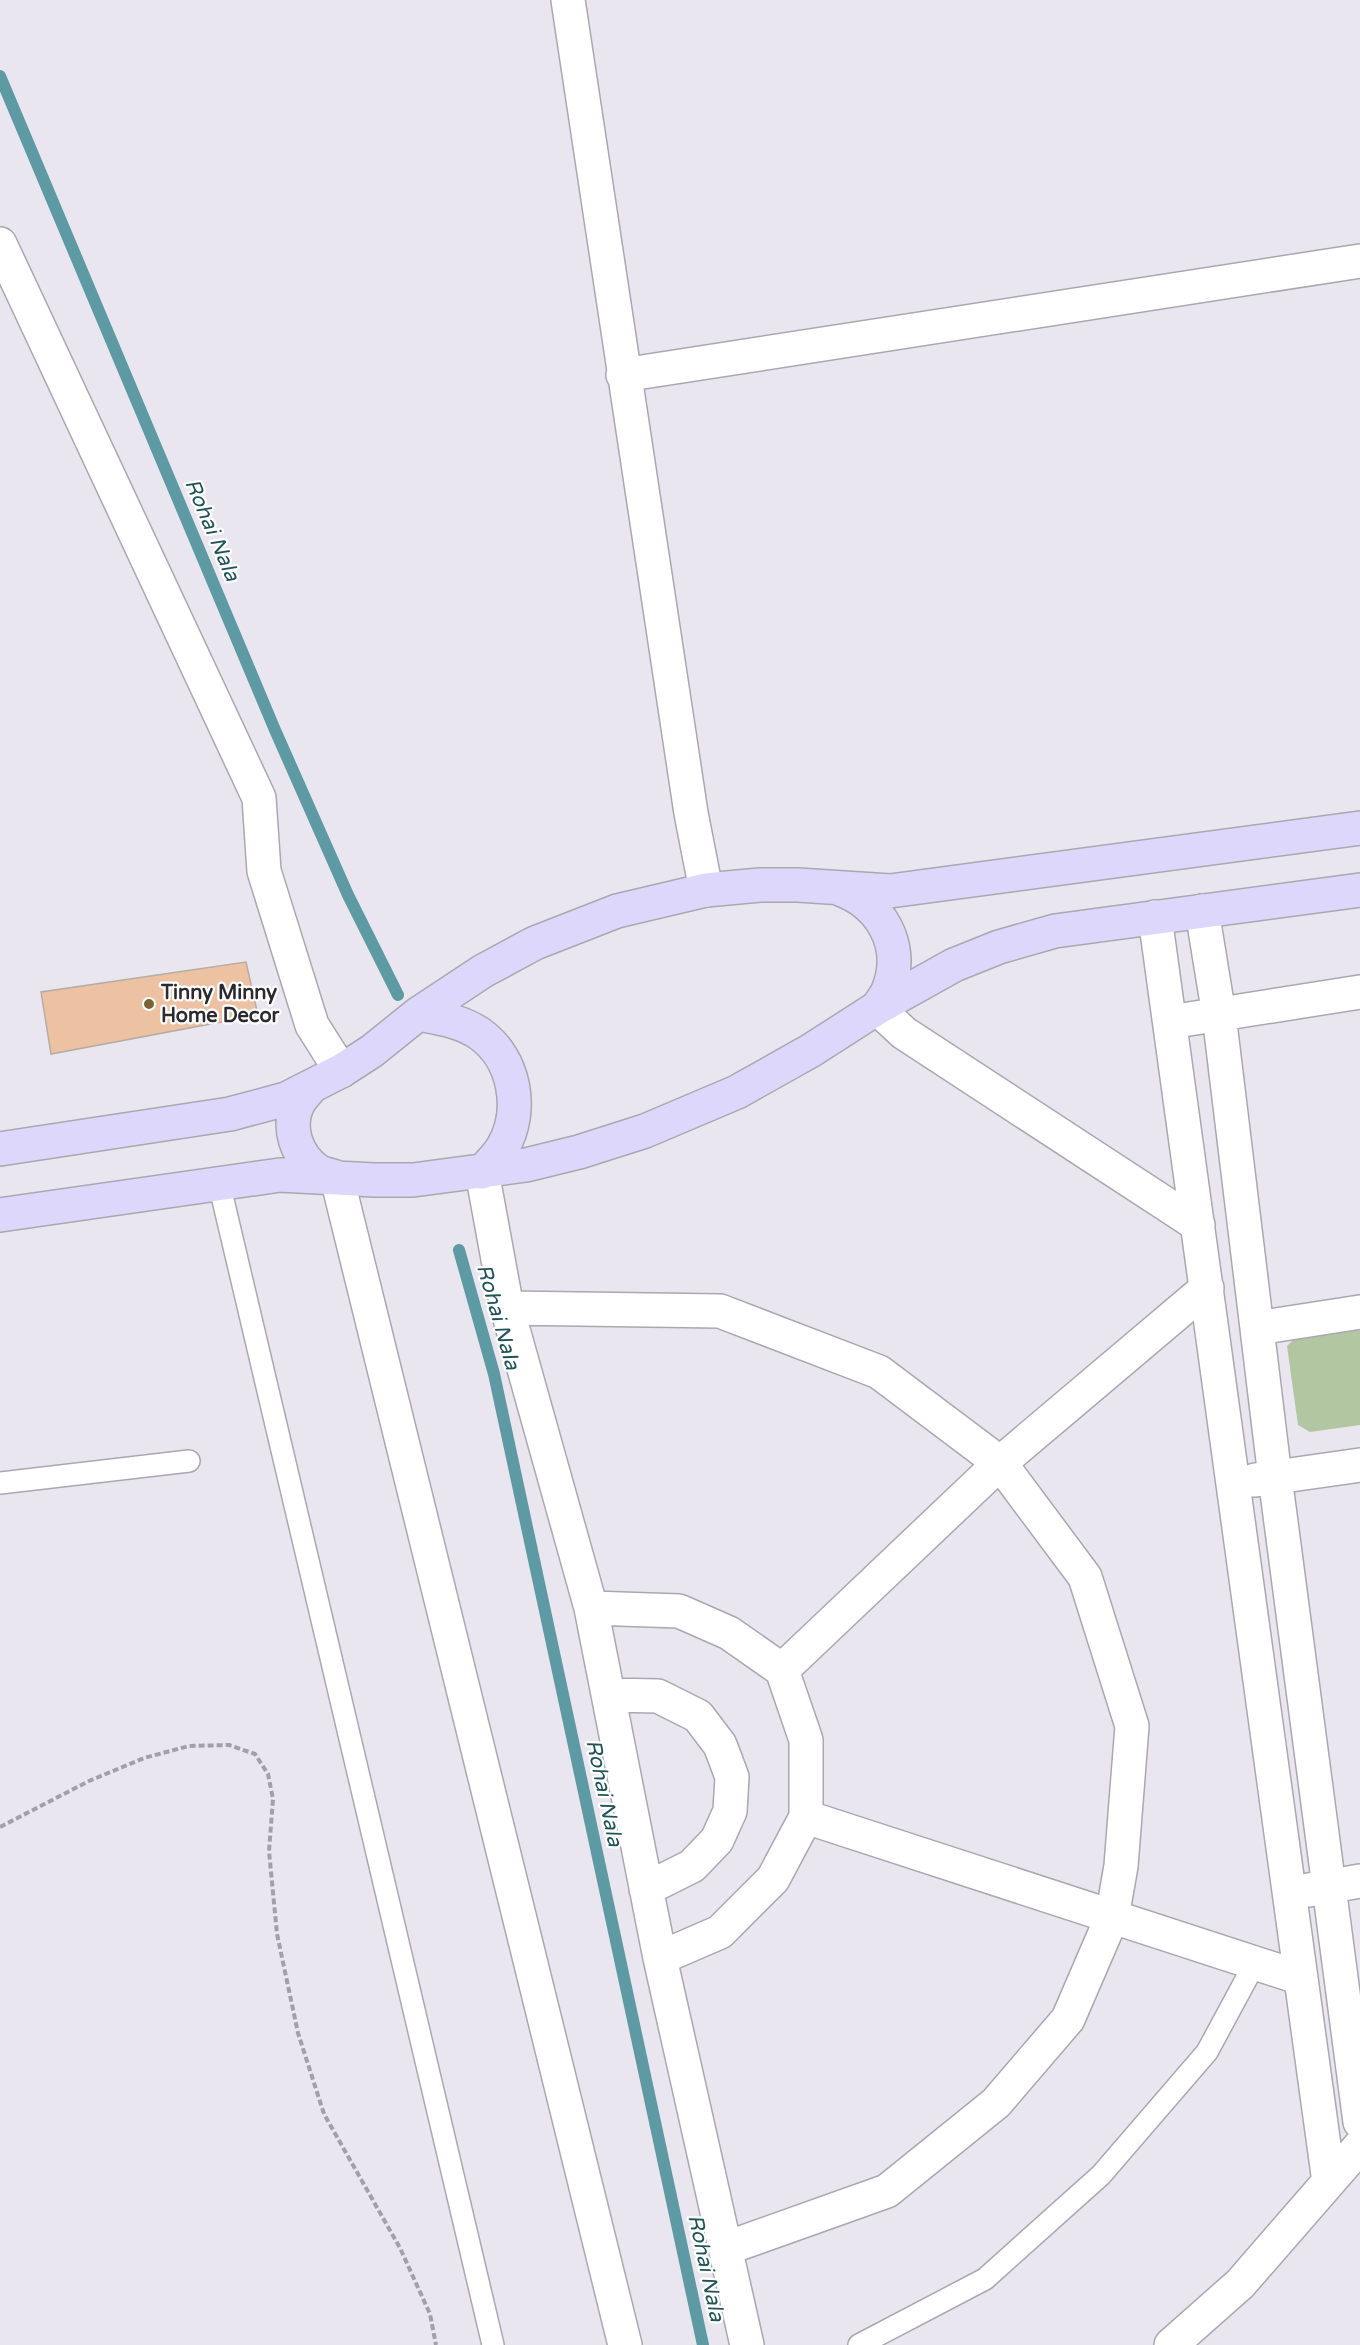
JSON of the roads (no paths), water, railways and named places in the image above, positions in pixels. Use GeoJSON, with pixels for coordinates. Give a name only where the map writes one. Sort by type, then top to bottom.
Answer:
{"type":"FeatureCollection","features":[{"type":"Feature","properties":{"kind":"street"},"geometry":{"type":"LineString","coordinates":[[568,0],[623,375],[691,813],[706,890]]}},
{"type":"Feature","properties":{"kind":"street"},"geometry":{"type":"LineString","coordinates":[[0,244],[259,798],[264,872],[312,1026],[340,1071]]}},
{"type":"Feature","properties":{"kind":"street"},"geometry":{"type":"LineString","coordinates":[[623,375],[1360,261]]}},
{"type":"Feature","properties":{"kind":"street"},"geometry":{"type":"LineString","coordinates":[[0,1149],[230,1114],[286,1099],[340,1071],[372,1051],[418,1014],[483,971],[534,944],[617,911],[706,890],[760,885],[798,885],[869,891],[906,889],[1360,828]]}},
{"type":"Feature","properties":{"kind":"street"},"geometry":{"type":"LineString","coordinates":[[836,888],[856,895],[874,909],[886,926],[893,947],[894,968],[889,989],[877,1008]]}},
{"type":"Feature","properties":{"kind":"street"},"geometry":{"type":"LineString","coordinates":[[0,1215],[280,1175],[413,1180],[526,1165],[579,1152],[645,1131],[737,1092],[954,965],[999,947],[1055,931],[1360,890]]}},
{"type":"Feature","properties":{"kind":"street"},"geometry":{"type":"LineString","coordinates":[[1202,911],[1219,1015],[1275,1477],[1345,1884],[1360,2122]]}},
{"type":"Feature","properties":{"kind":"street"},"geometry":{"type":"LineString","coordinates":[[1155,917],[1329,2182]]}},
{"type":"Feature","properties":{"kind":"street"},"geometry":{"type":"LineString","coordinates":[[1170,1022],[1360,992]]}},
{"type":"Feature","properties":{"kind":"street"},"geometry":{"type":"LineString","coordinates":[[877,1008],[904,1033],[1198,1225]]}},
{"type":"Feature","properties":{"kind":"street"},"geometry":{"type":"LineString","coordinates":[[418,1014],[453,1020],[480,1034],[502,1057],[514,1086],[514,1118],[503,1147],[482,1172]]}},
{"type":"Feature","properties":{"kind":"street"},"geometry":{"type":"LineString","coordinates":[[311,1087],[299,1102],[293,1121],[295,1141],[304,1159],[319,1171],[337,1178]]}},
{"type":"Feature","properties":{"kind":"street"},"geometry":{"type":"LineString","coordinates":[[482,1172],[507,1308],[591,1608],[660,1958],[747,2345]]}},
{"type":"Feature","properties":{"kind":"street"},"geometry":{"type":"LineString","coordinates":[[337,1178],[625,2345]]}},
{"type":"Feature","properties":{"kind":"street"},"geometry":{"type":"LineString","coordinates":[[782,1670],[1000,1462],[1207,1288]]}},
{"type":"Feature","properties":{"kind":"street"},"geometry":{"type":"LineString","coordinates":[[507,1308],[720,1311],[879,1372],[1000,1462],[1085,1578],[1132,1726],[1121,1866],[1112,1917],[1068,2019],[996,2103],[887,2191],[727,2248]]}},
{"type":"Feature","properties":{"kind":"street"},"geometry":{"type":"LineString","coordinates":[[1257,1328],[1360,1312]]}},
{"type":"Feature","properties":{"kind":"street"},"geometry":{"type":"LineString","coordinates":[[1233,1483],[1360,1465]]}},
{"type":"Feature","properties":{"kind":"street"},"geometry":{"type":"LineString","coordinates":[[591,1608],[680,1611],[729,1633],[782,1670],[806,1740],[806,1817],[773,1879],[720,1932],[660,1958]]}},
{"type":"Feature","properties":{"kind":"street"},"geometry":{"type":"LineString","coordinates":[[608,1695],[658,1696],[698,1716],[720,1745],[732,1777],[730,1811],[717,1840],[692,1866],[646,1889]]}},
{"type":"Feature","properties":{"kind":"street"},"geometry":{"type":"LineString","coordinates":[[806,1817],[1301,1978]]}},
{"type":"Feature","properties":{"kind":"street"},"geometry":{"type":"LineString","coordinates":[[1289,1893],[1345,1884]]}},
{"type":"Feature","properties":{"kind":"street"},"geometry":{"type":"LineString","coordinates":[[1171,2345],[1240,2284],[1360,2146]]}},
{"type":"Feature","properties":{"kind":"lane"},"geometry":{"type":"LineString","coordinates":[[219,1183],[493,2345]]}},
{"type":"Feature","properties":{"kind":"lane"},"geometry":{"type":"LineString","coordinates":[[0,1483],[189,1461]]}},
{"type":"Feature","properties":{"kind":"lane"},"geometry":{"type":"LineString","coordinates":[[859,2345],[985,2279],[1101,2175],[1207,2052],[1255,1963]]}},
{"type":"Feature","properties":{"kind":"waterway","name":"Rohai Nala"},"geometry":{"type":"LineString","coordinates":[[0,76],[275,730],[348,895],[398,995]]}},
{"type":"Feature","properties":{"kind":"waterway","name":"Rohai Nala"},"geometry":{"type":"LineString","coordinates":[[459,1250],[494,1374],[703,2345]]}},
{"type":"Feature","properties":{"kind":"place","name":"Tinny Minny Home Decor"},"geometry":{"type":"Point","coordinates":[149,1004]}}]}
